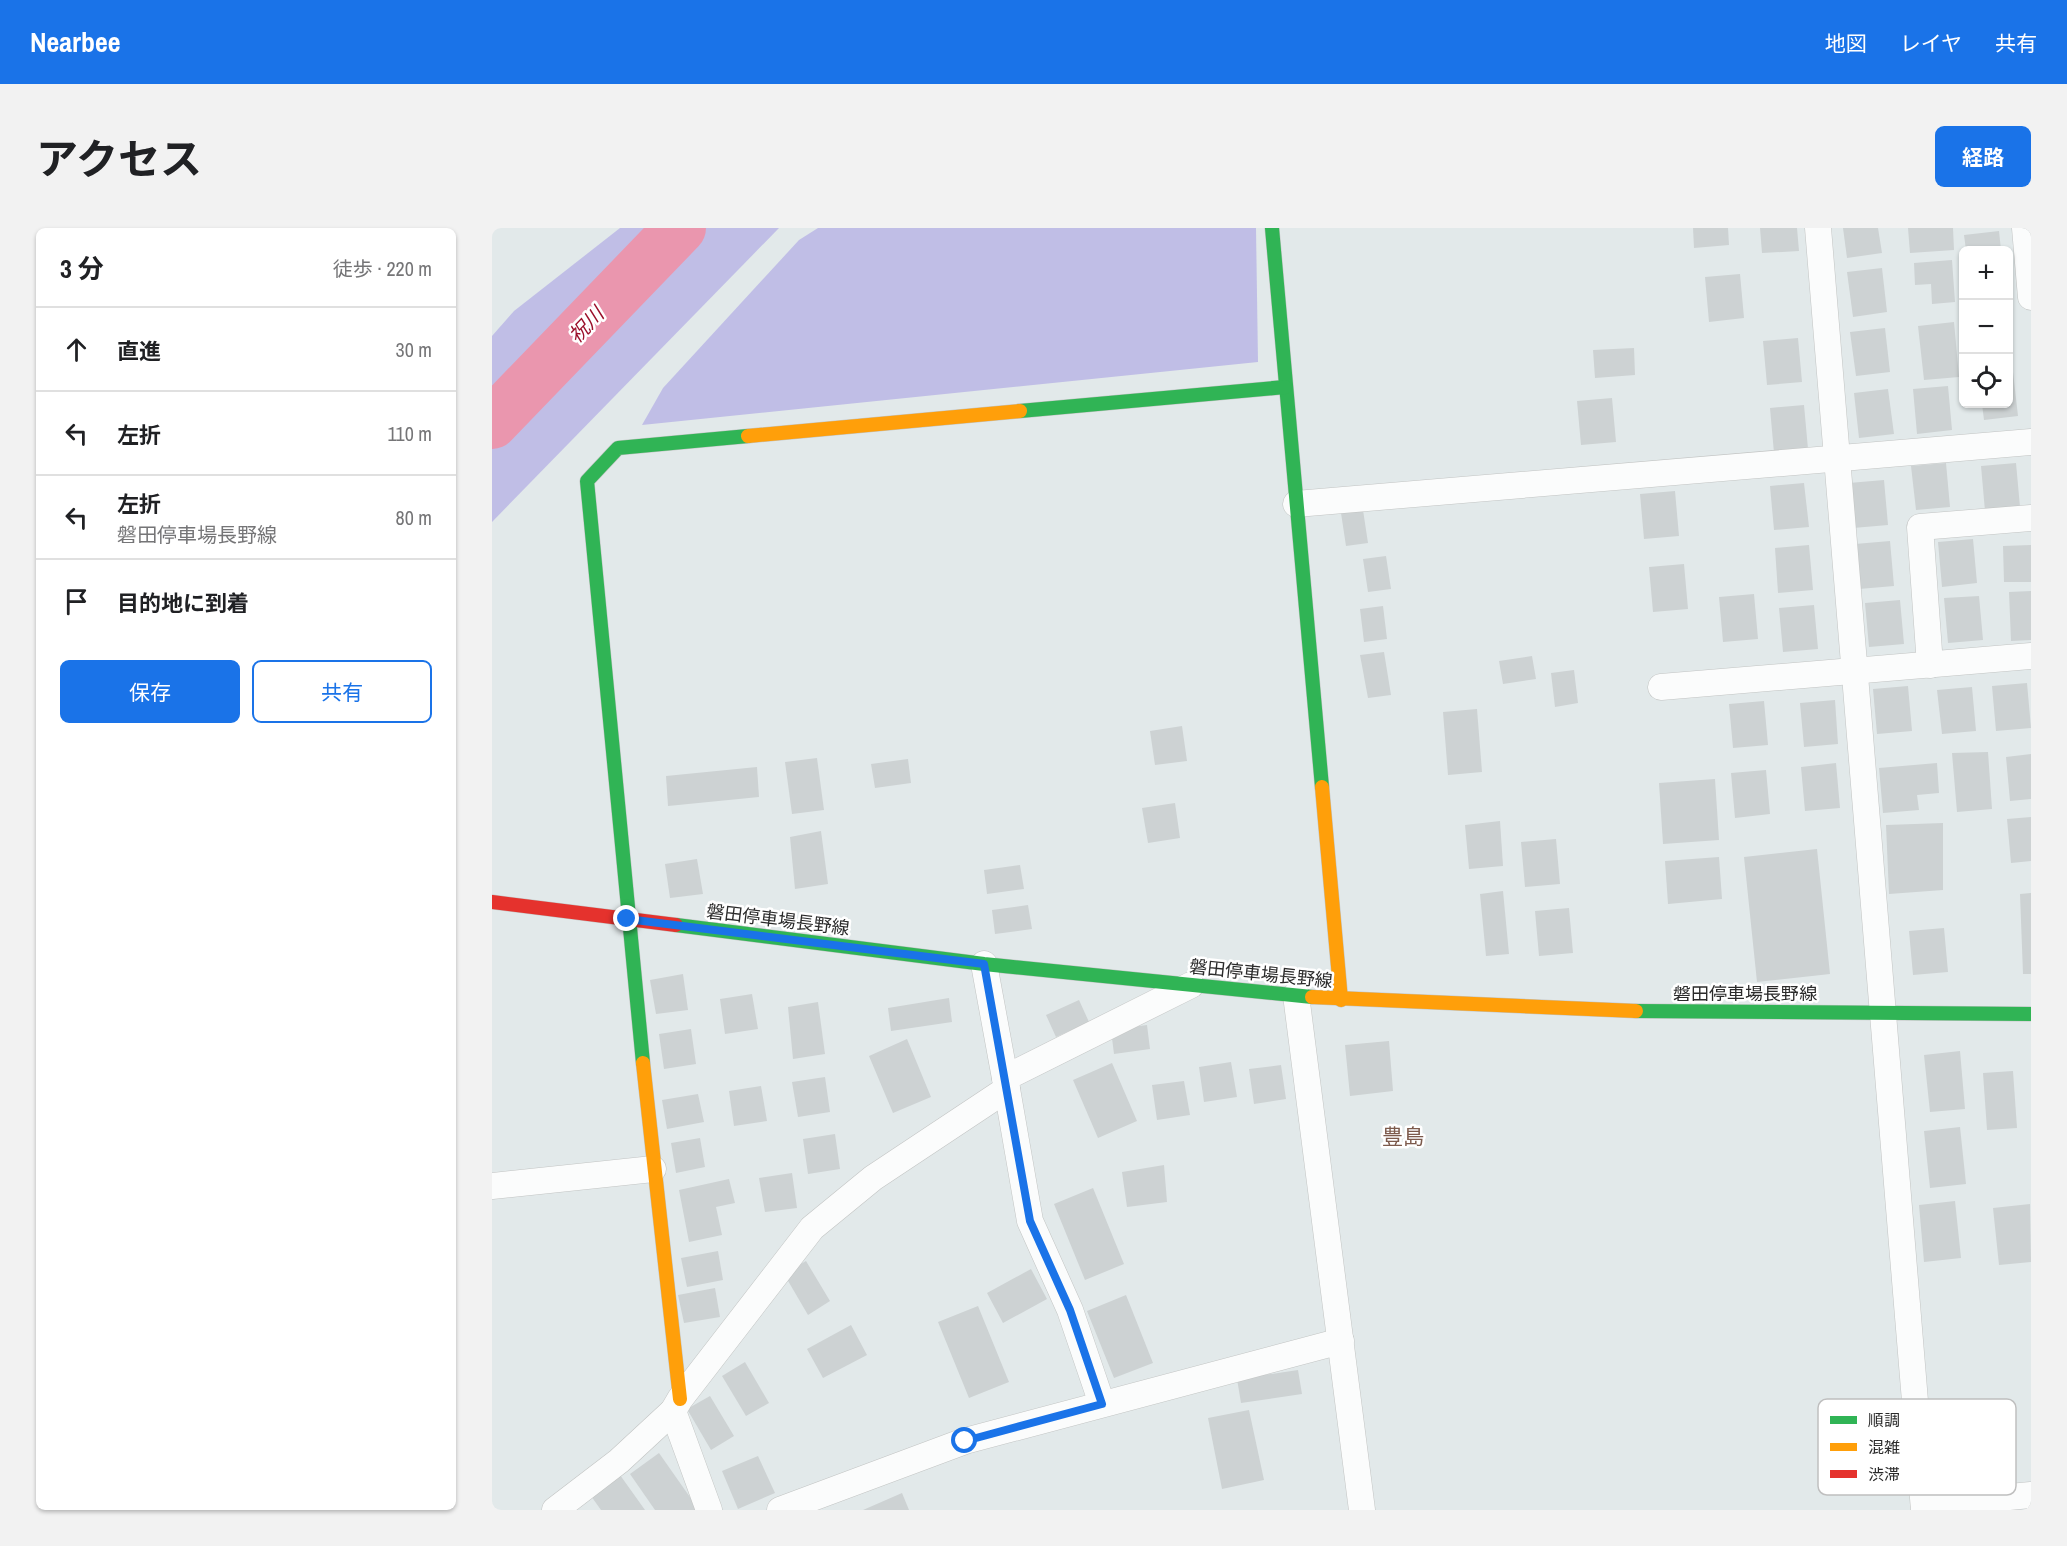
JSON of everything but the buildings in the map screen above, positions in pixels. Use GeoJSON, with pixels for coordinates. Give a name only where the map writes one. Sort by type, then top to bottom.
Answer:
{"type":"FeatureCollection","features":[{"type":"Feature","properties":{"kind":"street"},"geometry":{"type":"LineString","coordinates":[[1272,228],[1341,1000]]}},
{"type":"Feature","properties":{"kind":"street"},"geometry":{"type":"LineString","coordinates":[[1818,228],[1915,1399]]}},
{"type":"Feature","properties":{"kind":"street"},"geometry":{"type":"LineString","coordinates":[[2025,228],[2031,297]]}},
{"type":"Feature","properties":{"kind":"street"},"geometry":{"type":"LineString","coordinates":[[709,1510],[677,1405],[627,919],[587,481],[618,448],[1285,387]]}},
{"type":"Feature","properties":{"kind":"street"},"geometry":{"type":"LineString","coordinates":[[1296,504],[2031,442]]}},
{"type":"Feature","properties":{"kind":"street"},"geometry":{"type":"LineString","coordinates":[[1930,665],[1920,527],[2031,518]]}},
{"type":"Feature","properties":{"kind":"street"},"geometry":{"type":"LineString","coordinates":[[1661,687],[2031,656]]}},
{"type":"Feature","properties":{"kind":"street","name":"磐田停車場長野線"},"geometry":{"type":"LineString","coordinates":[[492,902],[984,964],[1341,1000],[1605,1011],[2031,1014]]}},
{"type":"Feature","properties":{"kind":"street"},"geometry":{"type":"LineString","coordinates":[[984,964],[1030,1221],[1070,1310],[1102,1404]]}},
{"type":"Feature","properties":{"kind":"street"},"geometry":{"type":"LineString","coordinates":[[555,1510],[619,1461],[677,1405],[812,1228],[873,1178],[1006,1084],[1191,985]]}},
{"type":"Feature","properties":{"kind":"street"},"geometry":{"type":"LineString","coordinates":[[1296,995],[1362,1510]]}},
{"type":"Feature","properties":{"kind":"street"},"geometry":{"type":"LineString","coordinates":[[492,1186],[653,1169]]}},
{"type":"Feature","properties":{"kind":"street"},"geometry":{"type":"LineString","coordinates":[[780,1510],[965,1441],[1341,1341]]}},
{"type":"Feature","properties":{"kind":"street"},"geometry":{"type":"LineString","coordinates":[[1924,1508],[2031,1495]]}},
{"type":"Feature","properties":{"kind":"shaded area"},"geometry":{"type":"Polygon","coordinates":[[[620,228],[779,228],[492,522],[492,336],[514,311],[620,228]]]}},
{"type":"Feature","properties":{"kind":"shaded area"},"geometry":{"type":"Polygon","coordinates":[[[818,228],[1256,228],[1258,362],[642,425],[663,388],[799,240],[818,228]]]}},
{"type":"Feature","properties":{"kind":"waterway","name":"祝川"},"geometry":{"type":"LineString","coordinates":[[492,423],[680,228]]}},
{"type":"Feature","properties":{"kind":"traffic: fast"},"geometry":{"type":"LineString","coordinates":[[1272,228],[1322,787]]}},
{"type":"Feature","properties":{"kind":"traffic: fast"},"geometry":{"type":"LineString","coordinates":[[1020,411],[1285,387]]}},
{"type":"Feature","properties":{"kind":"traffic: fast"},"geometry":{"type":"LineString","coordinates":[[643,1063],[587,481],[618,448],[748,436]]}},
{"type":"Feature","properties":{"kind":"traffic: fast"},"geometry":{"type":"LineString","coordinates":[[676,925],[984,964],[1312,997]]}},
{"type":"Feature","properties":{"kind":"traffic: fast"},"geometry":{"type":"LineString","coordinates":[[1636,1011],[2031,1014]]}},
{"type":"Feature","properties":{"kind":"traffic: slow"},"geometry":{"type":"LineString","coordinates":[[748,436],[1020,411]]}},
{"type":"Feature","properties":{"kind":"traffic: slow"},"geometry":{"type":"LineString","coordinates":[[1322,787],[1341,1000]]}},
{"type":"Feature","properties":{"kind":"traffic: slow"},"geometry":{"type":"LineString","coordinates":[[1312,997],[1636,1011]]}},
{"type":"Feature","properties":{"kind":"traffic: slow"},"geometry":{"type":"LineString","coordinates":[[643,1063],[680,1399]]}},
{"type":"Feature","properties":{"kind":"traffic: jam"},"geometry":{"type":"LineString","coordinates":[[492,902],[676,925]]}},
{"type":"Feature","properties":{"kind":"district","name":"豊島"},"geometry":{"type":"Point","coordinates":[1403,1137]}},
{"type":"Feature","properties":{"kind":"route"},"geometry":{"type":"LineString","coordinates":[[627,919],[984,964],[1030,1221],[1070,1310],[1102,1404],[965,1441]]}}]}
